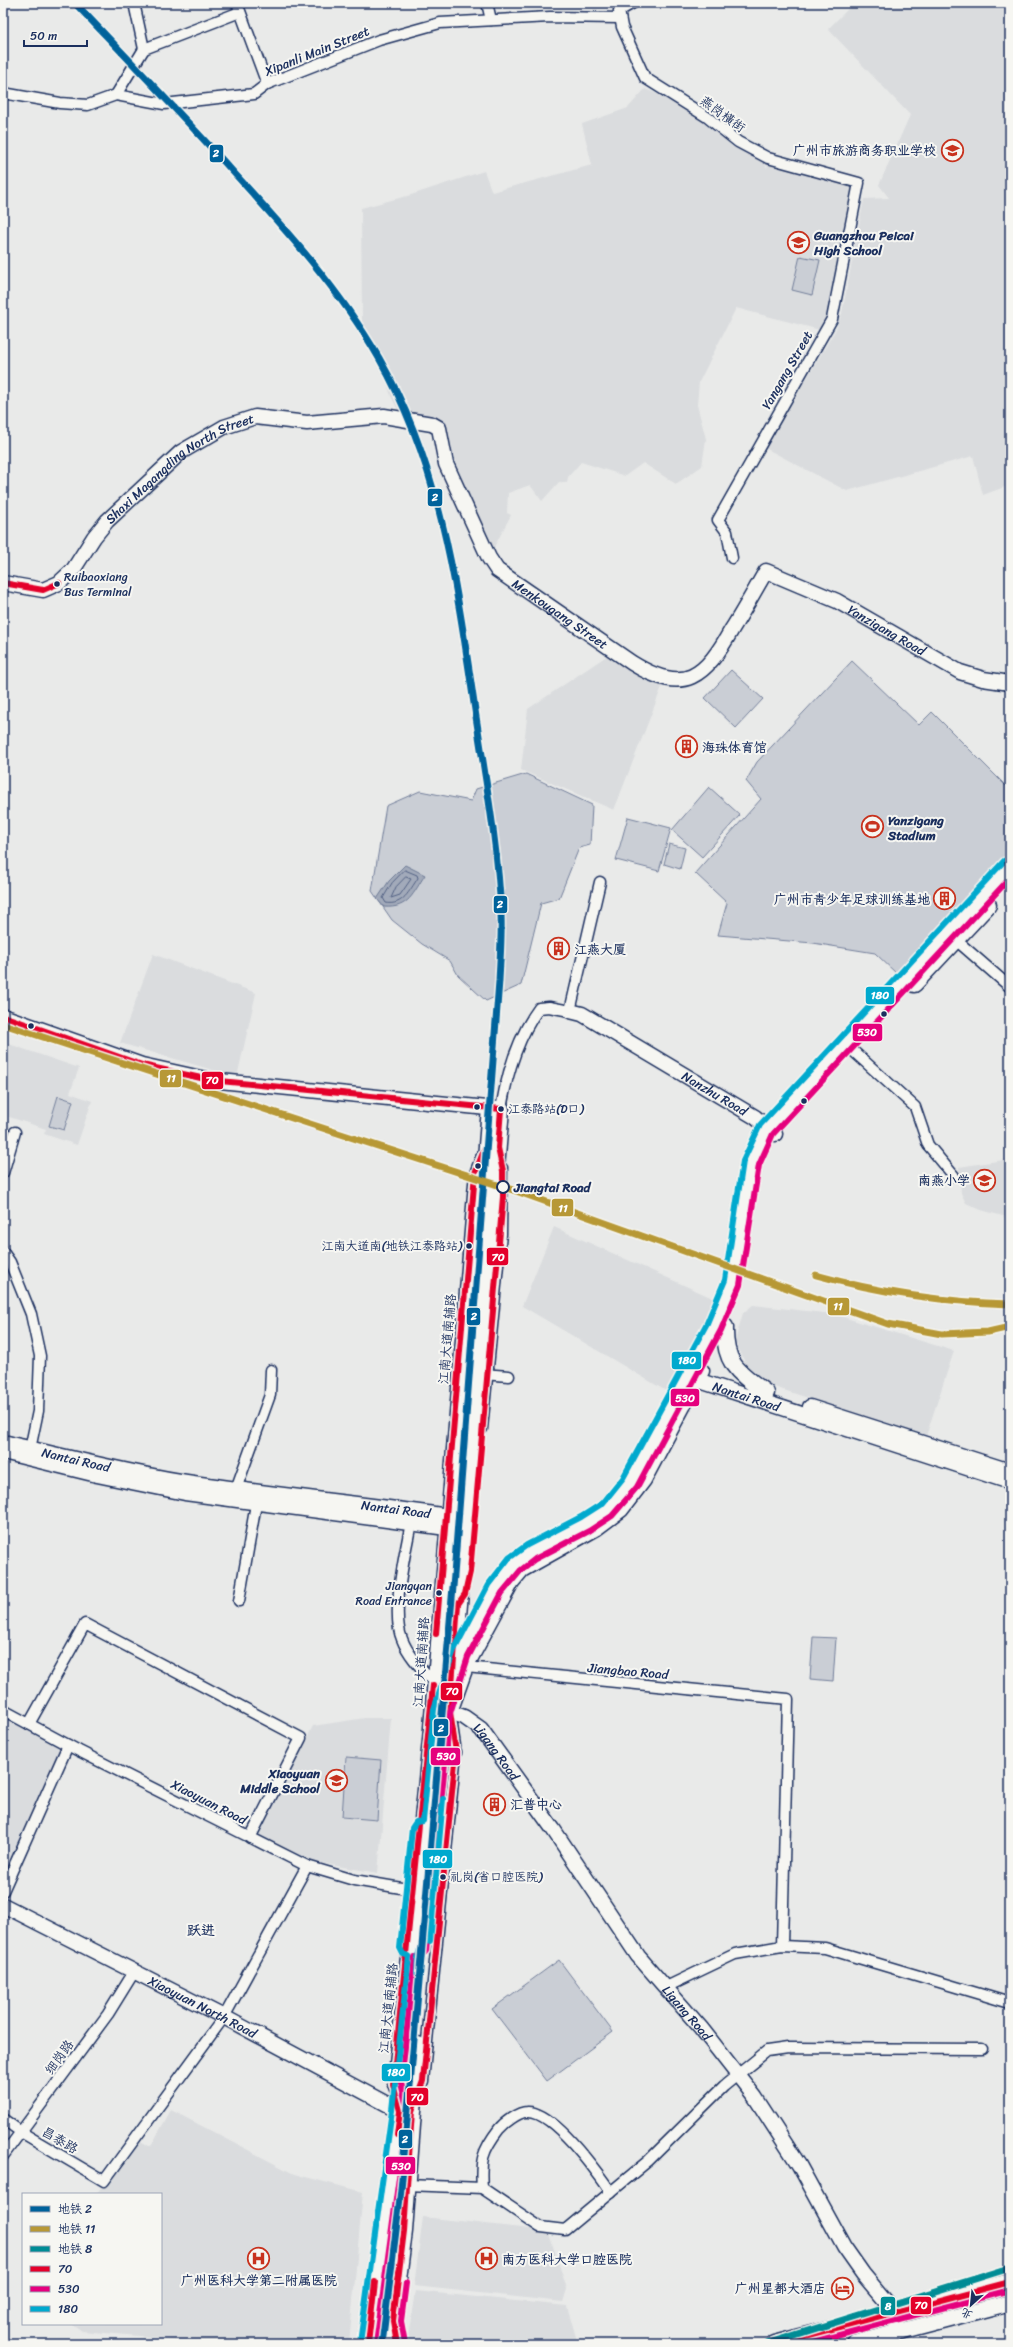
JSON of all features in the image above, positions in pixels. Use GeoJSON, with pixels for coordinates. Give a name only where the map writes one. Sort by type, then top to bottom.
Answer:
{"type":"FeatureCollection","features":[{"type":"Feature","properties":{"kind":"main road"},"geometry":{"type":"LineString","coordinates":[[697,1374],[714,1326],[733,1282],[750,1163],[769,1130],[1010,866]]}},
{"type":"Feature","properties":{"kind":"main road"},"geometry":{"type":"LineString","coordinates":[[368,2344],[378,2261],[406,2111],[434,1830],[441,1710],[453,1677],[482,1612],[495,1589],[515,1564],[532,1552],[585,1524],[619,1498],[725,1327],[743,1281],[751,1239],[758,1179],[769,1130],[852,1049],[1010,881]]}},
{"type":"Feature","properties":{"kind":"main road"},"geometry":{"type":"LineString","coordinates":[[453,1677],[458,1604],[453,1522],[465,1402],[482,1374],[487,1212],[495,1108]]}},
{"type":"Feature","properties":{"kind":"main road"},"geometry":{"type":"LineString","coordinates":[[725,1327],[725,1342],[730,1360],[744,1377],[766,1393]]}},
{"type":"Feature","properties":{"kind":"main road"},"geometry":{"type":"LineString","coordinates":[[458,1604],[470,1613],[482,1612]]}},
{"type":"Feature","properties":{"kind":"main road"},"geometry":{"type":"LineString","coordinates":[[390,2344],[407,2185],[406,2111]]}},
{"type":"Feature","properties":{"kind":"main road"},"geometry":{"type":"LineString","coordinates":[[774,2344],[894,2311],[1010,2282]]}},
{"type":"Feature","properties":{"kind":"main road"},"geometry":{"type":"LineString","coordinates":[[939,2300],[932,2307],[933,2315],[944,2321]]}},
{"type":"Feature","properties":{"kind":"main road"},"geometry":{"type":"LineString","coordinates":[[854,2344],[1010,2303]]}},
{"type":"Feature","properties":{"kind":"main road"},"geometry":{"type":"LineString","coordinates":[[393,2321],[396,2344]]}},
{"type":"Feature","properties":{"kind":"street"},"geometry":{"type":"LineString","coordinates":[[134,3],[144,49]]}},
{"type":"Feature","properties":{"kind":"street"},"geometry":{"type":"LineString","coordinates":[[487,3],[490,20]]}},
{"type":"Feature","properties":{"kind":"street"},"geometry":{"type":"LineString","coordinates":[[620,15],[633,3]]}},
{"type":"Feature","properties":{"kind":"street"},"geometry":{"type":"LineString","coordinates":[[3,93],[60,103],[88,105],[116,95],[144,49],[239,7],[267,84]]}},
{"type":"Feature","properties":{"kind":"street","name":"Xipanli Main Street"},"geometry":{"type":"LineString","coordinates":[[116,95],[164,104],[254,94],[267,84],[379,40],[440,24],[490,20],[620,15]]}},
{"type":"Feature","properties":{"kind":"street","name":"燕岗横街"},"geometry":{"type":"LineString","coordinates":[[620,15],[622,27],[645,78],[707,117],[738,142],[768,158],[859,183]]}},
{"type":"Feature","properties":{"kind":"street","name":"Yangang Street"},"geometry":{"type":"LineString","coordinates":[[732,558],[727,532],[718,520],[832,318],[859,183]]}},
{"type":"Feature","properties":{"kind":"street","name":"Shaxi Magangding North Street"},"geometry":{"type":"LineString","coordinates":[[3,583],[43,590],[59,583],[73,570],[94,537],[107,521],[181,452],[224,427],[255,417],[307,423],[384,416],[390,417]]}},
{"type":"Feature","properties":{"kind":"street","name":"Menkougang Street"},"geometry":{"type":"LineString","coordinates":[[390,417],[432,424],[439,428],[444,455],[451,475],[489,558],[497,570],[632,663],[655,676],[669,680],[684,678],[693,676],[707,667],[721,648],[766,571]]}},
{"type":"Feature","properties":{"kind":"street","name":"Yanzigang Road"},"geometry":{"type":"LineString","coordinates":[[766,571],[837,601],[960,672],[983,679],[1010,683]]}},
{"type":"Feature","properties":{"kind":"street"},"geometry":{"type":"LineString","coordinates":[[3,1016],[142,1064],[210,1080],[495,1108],[512,1062],[532,1017],[539,1008],[544,1007],[570,1011],[600,882]]}},
{"type":"Feature","properties":{"kind":"street"},"geometry":{"type":"LineString","coordinates":[[956,940],[1010,986]]}},
{"type":"Feature","properties":{"kind":"street","name":"Nanzhu Road"},"geometry":{"type":"LineString","coordinates":[[570,1011],[582,1014],[608,1029],[769,1130]]}},
{"type":"Feature","properties":{"kind":"street"},"geometry":{"type":"LineString","coordinates":[[852,1049],[915,1107],[928,1145],[954,1176]]}},
{"type":"Feature","properties":{"kind":"street"},"geometry":{"type":"LineString","coordinates":[[3,1173],[15,1132]]}},
{"type":"Feature","properties":{"kind":"street"},"geometry":{"type":"LineString","coordinates":[[465,1402],[487,1212],[475,1173],[492,1147]]}},
{"type":"Feature","properties":{"kind":"street"},"geometry":{"type":"LineString","coordinates":[[3,1252],[10,1262],[31,1314],[40,1356],[38,1411],[30,1454]]}},
{"type":"Feature","properties":{"kind":"street"},"geometry":{"type":"LineString","coordinates":[[236,1489],[270,1395],[272,1370]]}},
{"type":"Feature","properties":{"kind":"street"},"geometry":{"type":"LineString","coordinates":[[458,1604],[466,1590],[470,1572],[482,1374],[509,1376]]}},
{"type":"Feature","properties":{"kind":"street"},"geometry":{"type":"LineString","coordinates":[[441,1710],[466,1667],[500,1602],[522,1570],[610,1520],[632,1497],[644,1480],[697,1374]]}},
{"type":"Feature","properties":{"kind":"street","name":"Nantai Road"},"geometry":{"type":"LineString","coordinates":[[697,1374],[766,1393],[1010,1471]]}},
{"type":"Feature","properties":{"kind":"street","name":"Nantai Road"},"geometry":{"type":"LineString","coordinates":[[697,1374],[1010,1482]]}},
{"type":"Feature","properties":{"kind":"street","name":"江南大道南辅路"},"geometry":{"type":"LineString","coordinates":[[441,1710],[433,1680],[453,1522],[465,1402]]}},
{"type":"Feature","properties":{"kind":"street","name":"Nantai Road"},"geometry":{"type":"LineString","coordinates":[[3,1442],[30,1454],[153,1487],[256,1504],[453,1522]]}},
{"type":"Feature","properties":{"kind":"street","name":"Nantai Road"},"geometry":{"type":"LineString","coordinates":[[3,1452],[30,1454],[412,1518]]}},
{"type":"Feature","properties":{"kind":"street"},"geometry":{"type":"LineString","coordinates":[[239,1601],[256,1504]]}},
{"type":"Feature","properties":{"kind":"street"},"geometry":{"type":"LineString","coordinates":[[412,1518],[398,1601],[401,1638],[414,1660],[433,1680]]}},
{"type":"Feature","properties":{"kind":"street"},"geometry":{"type":"LineString","coordinates":[[441,1710],[453,1522]]}},
{"type":"Feature","properties":{"kind":"street"},"geometry":{"type":"LineString","coordinates":[[29,1724],[86,1624],[301,1738],[250,1838]]}},
{"type":"Feature","properties":{"kind":"street","name":"Jiangbao Road"},"geometry":{"type":"LineString","coordinates":[[466,1667],[788,1699],[782,1946]]}},
{"type":"Feature","properties":{"kind":"street","name":"Xiaoyuan Road"},"geometry":{"type":"LineString","coordinates":[[3,1710],[68,1745],[307,1866],[354,1880],[413,1890]]}},
{"type":"Feature","properties":{"kind":"street","name":"Ligang Road"},"geometry":{"type":"LineString","coordinates":[[441,1710],[472,1722],[489,1739],[553,1829],[628,1943],[664,1988],[701,2028],[738,2074],[789,2148],[853,2262],[894,2311],[900,2332]]}},
{"type":"Feature","properties":{"kind":"street"},"geometry":{"type":"LineString","coordinates":[[3,1891],[68,1745]]}},
{"type":"Feature","properties":{"kind":"street","name":"江南大道南辅路"},"geometry":{"type":"LineString","coordinates":[[406,2111],[393,2084],[422,1949],[413,1890],[434,1830]]}},
{"type":"Feature","properties":{"kind":"street"},"geometry":{"type":"LineString","coordinates":[[224,2017],[307,1866]]}},
{"type":"Feature","properties":{"kind":"street","name":"Xiaoyuan North Road"},"geometry":{"type":"LineString","coordinates":[[3,1905],[406,2111]]}},
{"type":"Feature","properties":{"kind":"street"},"geometry":{"type":"LineString","coordinates":[[664,1988],[735,1954],[782,1946],[826,1948],[1010,2003]]}},
{"type":"Feature","properties":{"kind":"street","name":"细岗路"},"geometry":{"type":"LineString","coordinates":[[3,2156],[108,2014],[134,1972]]}},
{"type":"Feature","properties":{"kind":"street","name":"昌泰路"},"geometry":{"type":"LineString","coordinates":[[3,2119],[21,2132],[104,2181],[224,2017]]}},
{"type":"Feature","properties":{"kind":"street"},"geometry":{"type":"LineString","coordinates":[[407,2185],[482,2188],[540,2227],[565,2230],[648,2161],[738,2074],[766,2051],[781,2049],[982,2049]]}},
{"type":"Feature","properties":{"kind":"street"},"geometry":{"type":"LineString","coordinates":[[482,2188],[480,2169],[486,2146],[504,2123],[526,2112],[538,2114],[570,2138],[611,2192]]}},
{"type":"Feature","properties":{"kind":"shaded area"},"geometry":{"type":"Polygon","coordinates":[[[854,3],[1010,3],[1010,485],[983,495],[973,456],[847,491],[765,448],[836,329],[842,313],[864,199],[889,198],[879,185],[910,115],[828,29],[854,3]]]}},
{"type":"Feature","properties":{"kind":"shaded area"},"geometry":{"type":"Polygon","coordinates":[[[645,89],[658,94],[705,121],[733,147],[763,160],[767,168],[768,158],[859,183],[824,331],[736,308],[699,382],[697,405],[706,439],[702,466],[676,484],[643,463],[625,476],[581,462],[568,477],[567,483],[559,482],[542,501],[530,485],[508,493],[507,513],[511,515],[492,551],[427,420],[398,410],[391,396],[380,361],[362,322],[361,208],[411,195],[484,171],[492,192],[592,165],[582,124],[628,108],[645,89]]]}},
{"type":"Feature","properties":{"kind":"shaded area"},"geometry":{"type":"Polygon","coordinates":[[[800,256],[820,260],[812,295],[792,290],[800,256]]]}},
{"type":"Feature","properties":{"kind":"shaded area"},"geometry":{"type":"Polygon","coordinates":[[[611,653],[663,684],[614,810],[521,770],[528,709],[611,653]]]}},
{"type":"Feature","properties":{"kind":"shaded area","name":"Yanzigang Stadium"},"geometry":{"type":"Polygon","coordinates":[[[852,661],[919,725],[932,712],[1010,790],[1010,855],[898,975],[875,953],[813,943],[718,935],[727,903],[695,873],[761,799],[746,781],[757,762],[852,661]]]}},
{"type":"Feature","properties":{"kind":"shaded area"},"geometry":{"type":"Polygon","coordinates":[[[731,670],[763,699],[736,728],[705,698],[731,670]]]}},
{"type":"Feature","properties":{"kind":"shaded area"},"geometry":{"type":"Polygon","coordinates":[[[526,774],[592,805],[590,845],[579,848],[559,898],[541,903],[521,985],[486,1001],[458,975],[450,961],[422,944],[392,920],[372,891],[386,806],[420,791],[471,801],[476,789],[526,774]]]}},
{"type":"Feature","properties":{"kind":"shaded area"},"geometry":{"type":"Polygon","coordinates":[[[709,787],[740,815],[702,857],[672,830],[709,787]]]}},
{"type":"Feature","properties":{"kind":"shaded area"},"geometry":{"type":"Polygon","coordinates":[[[628,817],[671,828],[659,871],[616,860],[628,817]]]}},
{"type":"Feature","properties":{"kind":"shaded area"},"geometry":{"type":"Polygon","coordinates":[[[669,844],[685,848],[680,869],[664,864],[669,844]]]}},
{"type":"Feature","properties":{"kind":"shaded area"},"geometry":{"type":"Polygon","coordinates":[[[153,954],[256,993],[237,1077],[120,1043],[153,954]]]}},
{"type":"Feature","properties":{"kind":"shaded area"},"geometry":{"type":"Polygon","coordinates":[[[3,1042],[79,1068],[70,1093],[92,1101],[77,1145],[44,1134],[46,1129],[3,1115],[3,1042]]]}},
{"type":"Feature","properties":{"kind":"shaded area"},"geometry":{"type":"Polygon","coordinates":[[[58,1096],[73,1101],[64,1130],[49,1126],[58,1096]]]}},
{"type":"Feature","properties":{"kind":"shaded area","name":"南燕小学"},"geometry":{"type":"Polygon","coordinates":[[[1010,1159],[1010,1218],[981,1210],[966,1203],[961,1193],[959,1167],[1010,1159]]]}},
{"type":"Feature","properties":{"kind":"shaded area"},"geometry":{"type":"Polygon","coordinates":[[[554,1227],[717,1300],[673,1395],[522,1306],[554,1227]]]}},
{"type":"Feature","properties":{"kind":"shaded area"},"geometry":{"type":"Polygon","coordinates":[[[753,1305],[833,1314],[954,1351],[926,1436],[765,1384],[749,1371],[735,1341],[743,1313],[753,1305]]]}},
{"type":"Feature","properties":{"kind":"shaded area"},"geometry":{"type":"Polygon","coordinates":[[[813,1637],[836,1638],[833,1681],[810,1679],[813,1637]]]}},
{"type":"Feature","properties":{"kind":"shaded area"},"geometry":{"type":"Polygon","coordinates":[[[3,1710],[68,1745],[3,1891],[3,1710]]]}},
{"type":"Feature","properties":{"kind":"shaded area","name":"Xiaoyuan Middle School"},"geometry":{"type":"Polygon","coordinates":[[[365,1718],[391,1718],[378,1873],[309,1861],[258,1834],[313,1726],[365,1718]]]}},
{"type":"Feature","properties":{"kind":"shaded area"},"geometry":{"type":"Polygon","coordinates":[[[346,1757],[381,1760],[377,1820],[342,1817],[346,1757]]]}},
{"type":"Feature","properties":{"kind":"shaded area"},"geometry":{"type":"Polygon","coordinates":[[[559,1960],[613,2032],[547,2081],[492,2009],[559,1960]]]}},
{"type":"Feature","properties":{"kind":"shaded area","name":"广州医科大学第二附属医院"},"geometry":{"type":"Polygon","coordinates":[[[171,2110],[294,2174],[363,2192],[349,2344],[193,2344],[161,2338],[82,2331],[73,2325],[162,2325],[162,2193],[97,2193],[137,2141],[151,2146],[171,2110]]]}},
{"type":"Feature","properties":{"kind":"shaded area","name":"南方医科大学口腔医院"},"geometry":{"type":"Polygon","coordinates":[[[423,2217],[548,2231],[567,2289],[563,2302],[414,2286],[423,2217]]]}},
{"type":"Feature","properties":{"kind":"shaded area"},"geometry":{"type":"Polygon","coordinates":[[[415,2291],[567,2306],[578,2344],[407,2344],[415,2291]]]}},
{"type":"Feature","properties":{"kind":"water"},"geometry":{"type":"Polygon","coordinates":[[[405,865],[425,875],[413,894],[405,902],[392,907],[384,907],[377,899],[389,881],[405,865]]]}},
{"type":"Feature","properties":{"kind":"metro line","name":"2"},"geometry":{"type":"LineString","coordinates":[[75,3],[215,152],[274,217],[312,262],[364,333],[400,399],[418,442],[444,529],[461,619],[494,837],[501,914],[499,981],[454,1575],[401,2190],[382,2344]]}},
{"type":"Feature","properties":{"kind":"metro line","name":"11"},"geometry":{"type":"LineString","coordinates":[[3,1024],[516,1191],[888,1324],[942,1334],[988,1332],[1010,1327]]}},
{"type":"Feature","properties":{"kind":"metro line","name":"11"},"geometry":{"type":"LineString","coordinates":[[816,1275],[864,1287],[912,1296],[1010,1304]]}},
{"type":"Feature","properties":{"kind":"metro line","name":"8"},"geometry":{"type":"LineString","coordinates":[[766,2344],[1010,2268]]}},
{"type":"Feature","properties":{"kind":"transit line","name":"70"},"geometry":{"type":"LineString","coordinates":[[3,583],[43,590],[59,583]]}},
{"type":"Feature","properties":{"kind":"transit line","name":"180"},"geometry":{"type":"LineString","coordinates":[[360,2343],[392,2110],[409,1956],[403,1954],[400,1948],[412,1828],[416,1822],[423,1821],[434,1709],[454,1650],[488,1585],[509,1558],[527,1545],[581,1517],[603,1503],[623,1478],[707,1323],[725,1280],[743,1161],[760,1125],[1004,861]]}},
{"type":"Feature","properties":{"kind":"transit line","name":"530"},"geometry":{"type":"LineString","coordinates":[[376,2344],[408,2112],[401,2083],[415,1957],[422,1956],[426,1951],[450,1713],[468,1657],[502,1593],[521,1570],[535,1559],[589,1531],[612,1516],[637,1487],[721,1330],[740,1285],[759,1165],[773,1134],[1010,878]]}},
{"type":"Feature","properties":{"kind":"transit line","name":"70"},"geometry":{"type":"LineString","coordinates":[[3,1016],[142,1065],[210,1080],[501,1109],[498,1148],[503,1171],[503,1197],[470,1572],[465,1594],[458,1604],[450,1712],[456,1752],[423,2081],[412,2111],[404,2231],[393,2321],[397,2344]]}},
{"type":"Feature","properties":{"kind":"transit line","name":"70"},"geometry":{"type":"LineString","coordinates":[[436,1634],[475,1173],[486,1145],[488,1121]]}},
{"type":"Feature","properties":{"kind":"transit line","name":"70"},"geometry":{"type":"LineString","coordinates":[[397,2135],[400,2111],[393,2084],[433,1685]]}},
{"type":"Feature","properties":{"kind":"transit line","name":"180"},"geometry":{"type":"LineString","coordinates":[[417,1973],[420,1949],[425,1942],[430,1941],[443,1799]]}},
{"type":"Feature","properties":{"kind":"transit line","name":"70"},"geometry":{"type":"LineString","coordinates":[[368,2344],[375,2282]]}},
{"type":"Feature","properties":{"kind":"transit line","name":"70"},"geometry":{"type":"LineString","coordinates":[[774,2344],[1010,2282]]}},
{"type":"Feature","properties":{"kind":"transit line","name":"530"},"geometry":{"type":"LineString","coordinates":[[405,2343],[401,2321],[406,2283]]}},
{"type":"Feature","properties":{"kind":"transit line","name":"530"},"geometry":{"type":"LineString","coordinates":[[805,2344],[1010,2290]]}},
{"type":"Feature","properties":{"kind":"place","name":"广州市旅游商务职业学校"},"geometry":{"type":"Point","coordinates":[952,150]}},
{"type":"Feature","properties":{"kind":"place","name":"Guangzhou Peicai High School"},"geometry":{"type":"Point","coordinates":[798,242]}},
{"type":"Feature","properties":{"kind":"place","name":"Ruibaoxiang Bus Terminal"},"geometry":{"type":"Point","coordinates":[57,584]}},
{"type":"Feature","properties":{"kind":"place","name":"海珠体育馆"},"geometry":{"type":"Point","coordinates":[686,747]}},
{"type":"Feature","properties":{"kind":"place","name":"Yanzigang Stadium"},"geometry":{"type":"Point","coordinates":[873,827]}},
{"type":"Feature","properties":{"kind":"place","name":"广州市青少年足球训练基地"},"geometry":{"type":"Point","coordinates":[945,899]}},
{"type":"Feature","properties":{"kind":"place","name":"江燕大厦"},"geometry":{"type":"Point","coordinates":[558,949]}},
{"type":"Feature","properties":{"kind":"place","name":"江泰路站(D口)"},"geometry":{"type":"Point","coordinates":[501,1109]}},
{"type":"Feature","properties":{"kind":"place","name":"南燕小学"},"geometry":{"type":"Point","coordinates":[985,1180]}},
{"type":"Feature","properties":{"kind":"place","name":"Jiangtai Road"},"geometry":{"type":"Point","coordinates":[503,1187]}},
{"type":"Feature","properties":{"kind":"place","name":"江南大道南(地铁江泰路站)"},"geometry":{"type":"Point","coordinates":[469,1246]}},
{"type":"Feature","properties":{"kind":"place","name":"Jiangyan Road Entrance"},"geometry":{"type":"Point","coordinates":[439,1593]}},
{"type":"Feature","properties":{"kind":"place","name":"Xiaoyuan Middle School"},"geometry":{"type":"Point","coordinates":[336,1780]}},
{"type":"Feature","properties":{"kind":"place","name":"汇普中心"},"geometry":{"type":"Point","coordinates":[495,1804]}},
{"type":"Feature","properties":{"kind":"place","name":"礼岗(省口腔医院)"},"geometry":{"type":"Point","coordinates":[443,1877]}},
{"type":"Feature","properties":{"kind":"place","name":"广州医科大学第二附属医院"},"geometry":{"type":"Point","coordinates":[259,2258]}},
{"type":"Feature","properties":{"kind":"place","name":"南方医科大学口腔医院"},"geometry":{"type":"Point","coordinates":[487,2259]}},
{"type":"Feature","properties":{"kind":"place","name":"广州星都大酒店"},"geometry":{"type":"Point","coordinates":[842,2288]}},
{"type":"Feature","properties":{"kind":"district","name":"跃进"},"geometry":{"type":"Point","coordinates":[201,1930]}}]}
